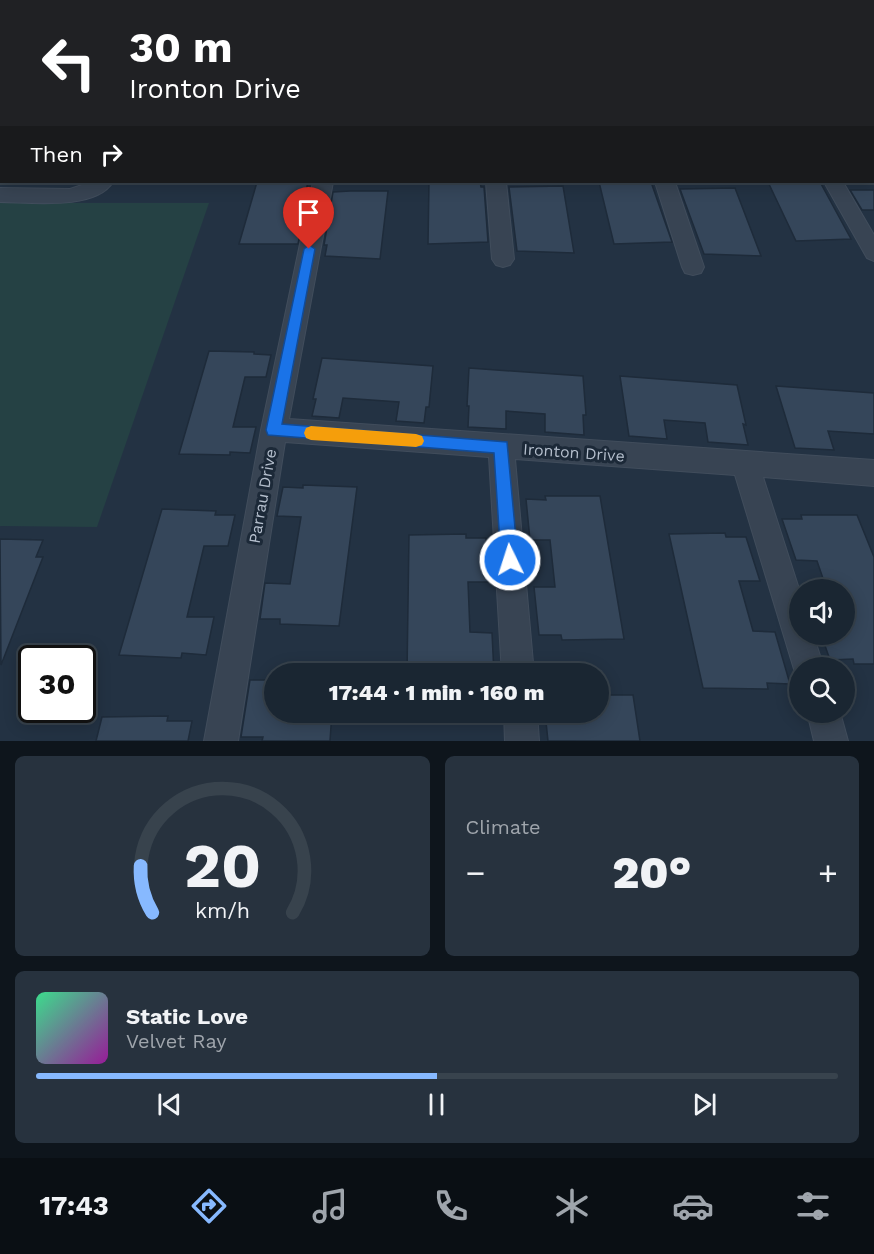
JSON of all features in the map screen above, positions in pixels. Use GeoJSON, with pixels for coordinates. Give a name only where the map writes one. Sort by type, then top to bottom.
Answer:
{"type":"FeatureCollection","features":[{"type":"Feature","properties":{"kind":"street"},"geometry":{"type":"LineString","coordinates":[[0,195],[81,194],[102,183]]}},
{"type":"Feature","properties":{"kind":"street","name":"Parrau Drive"},"geometry":{"type":"LineString","coordinates":[[220,741],[273,430],[323,183]]}},
{"type":"Feature","properties":{"kind":"street"},"geometry":{"type":"LineString","coordinates":[[496,183],[503,259]]}},
{"type":"Feature","properties":{"kind":"street"},"geometry":{"type":"LineString","coordinates":[[665,183],[693,267]]}},
{"type":"Feature","properties":{"kind":"street"},"geometry":{"type":"LineString","coordinates":[[835,183],[874,253]]}},
{"type":"Feature","properties":{"kind":"street","name":"Ironton Drive"},"geometry":{"type":"LineString","coordinates":[[273,430],[874,473]]}},
{"type":"Feature","properties":{"kind":"street"},"geometry":{"type":"LineString","coordinates":[[501,447],[517,663]]}},
{"type":"Feature","properties":{"kind":"street"},"geometry":{"type":"LineString","coordinates":[[745,464],[805,657]]}},
{"type":"Feature","properties":{"kind":"street"},"geometry":{"type":"LineString","coordinates":[[521,723],[522,741]]}},
{"type":"Feature","properties":{"kind":"street"},"geometry":{"type":"LineString","coordinates":[[826,723],[831,741]]}},
{"type":"Feature","properties":{"kind":"green space"},"geometry":{"type":"Polygon","coordinates":[[[0,203],[209,203],[97,527],[0,526],[0,203]]]}},
{"type":"Feature","properties":{"kind":"building"},"geometry":{"type":"Polygon","coordinates":[[[257,183],[308,183],[306,191],[309,191],[298,244],[239,244],[257,183]]]}},
{"type":"Feature","properties":{"kind":"building"},"geometry":{"type":"Polygon","coordinates":[[[429,183],[480,183],[481,187],[484,187],[488,242],[428,244],[429,183]]]}},
{"type":"Feature","properties":{"kind":"building"},"geometry":{"type":"Polygon","coordinates":[[[599,183],[651,183],[672,242],[614,244],[599,183]]]}},
{"type":"Feature","properties":{"kind":"building"},"geometry":{"type":"Polygon","coordinates":[[[768,183],[821,183],[851,239],[796,241],[768,183]]]}},
{"type":"Feature","properties":{"kind":"building"},"geometry":{"type":"Polygon","coordinates":[[[563,186],[574,253],[517,251],[509,187],[563,186]]]}},
{"type":"Feature","properties":{"kind":"building"},"geometry":{"type":"Polygon","coordinates":[[[735,188],[761,256],[704,254],[680,189],[735,188]]]}},
{"type":"Feature","properties":{"kind":"building"},"geometry":{"type":"Polygon","coordinates":[[[850,190],[874,190],[874,210],[862,210],[850,190]]]}},
{"type":"Feature","properties":{"kind":"building"},"geometry":{"type":"Polygon","coordinates":[[[388,191],[380,259],[325,256],[327,245],[324,245],[333,192],[388,191]]]}},
{"type":"Feature","properties":{"kind":"building"},"geometry":{"type":"Polygon","coordinates":[[[209,351],[254,352],[254,354],[271,355],[266,377],[245,377],[233,427],[256,427],[250,453],[179,454],[209,351]]]}},
{"type":"Feature","properties":{"kind":"building"},"geometry":{"type":"Polygon","coordinates":[[[322,358],[433,366],[429,407],[426,407],[424,423],[396,421],[399,402],[343,398],[339,418],[312,416],[316,399],[313,399],[322,358]]]}},
{"type":"Feature","properties":{"kind":"building"},"geometry":{"type":"Polygon","coordinates":[[[469,368],[583,376],[586,415],[583,415],[584,435],[545,432],[545,414],[506,411],[506,429],[468,427],[469,368]]]}},
{"type":"Feature","properties":{"kind":"building"},"geometry":{"type":"Polygon","coordinates":[[[620,376],[737,385],[748,445],[708,442],[705,423],[664,420],[667,439],[629,436],[620,376]]]}},
{"type":"Feature","properties":{"kind":"building"},"geometry":{"type":"Polygon","coordinates":[[[776,386],[874,393],[874,434],[828,431],[834,450],[795,448],[776,386]]]}},
{"type":"Feature","properties":{"kind":"building"},"geometry":{"type":"Polygon","coordinates":[[[303,485],[357,487],[339,626],[280,624],[280,619],[260,619],[265,583],[290,584],[301,517],[277,516],[283,487],[303,488],[303,485]]]}},
{"type":"Feature","properties":{"kind":"building"},"geometry":{"type":"Polygon","coordinates":[[[545,496],[600,496],[624,639],[562,640],[561,635],[539,635],[534,587],[555,587],[550,540],[530,540],[526,499],[546,500],[545,496]]]}},
{"type":"Feature","properties":{"kind":"building"},"geometry":{"type":"Polygon","coordinates":[[[162,509],[216,511],[215,515],[235,515],[228,546],[204,546],[187,617],[214,617],[206,655],[182,653],[181,658],[119,655],[162,509]]]}},
{"type":"Feature","properties":{"kind":"building"},"geometry":{"type":"Polygon","coordinates":[[[801,515],[857,515],[874,557],[874,664],[855,664],[855,657],[829,657],[825,645],[855,645],[855,579],[823,579],[817,561],[796,560],[782,519],[802,519],[801,515]]]}},
{"type":"Feature","properties":{"kind":"building"},"geometry":{"type":"Polygon","coordinates":[[[725,533],[726,537],[746,537],[760,581],[739,581],[753,631],[775,632],[789,684],[767,683],[768,689],[703,688],[669,534],[725,533]]]}},
{"type":"Feature","properties":{"kind":"building"},"geometry":{"type":"Polygon","coordinates":[[[466,534],[466,538],[486,538],[489,582],[468,582],[470,632],[492,633],[493,663],[407,663],[409,535],[466,534]]]}},
{"type":"Feature","properties":{"kind":"building"},"geometry":{"type":"Polygon","coordinates":[[[0,539],[43,540],[36,557],[43,557],[1,665],[0,539]]]}},
{"type":"Feature","properties":{"kind":"building"},"geometry":{"type":"Polygon","coordinates":[[[250,680],[264,680],[264,723],[331,723],[330,741],[262,741],[263,737],[241,737],[250,680]]]}},
{"type":"Feature","properties":{"kind":"building"},"geometry":{"type":"Polygon","coordinates":[[[609,695],[633,695],[640,741],[548,741],[546,723],[609,723],[609,695]]]}},
{"type":"Feature","properties":{"kind":"building"},"geometry":{"type":"Polygon","coordinates":[[[168,716],[167,721],[192,721],[188,741],[96,741],[102,717],[168,716]]]}},
{"type":"Feature","properties":{"kind":"slow traffic"},"geometry":{"type":"LineString","coordinates":[[311,433],[416,441]]}},
{"type":"Feature","properties":{"kind":"route"},"geometry":{"type":"LineString","coordinates":[[309,249],[273,430],[501,447],[510,560]]}}]}
